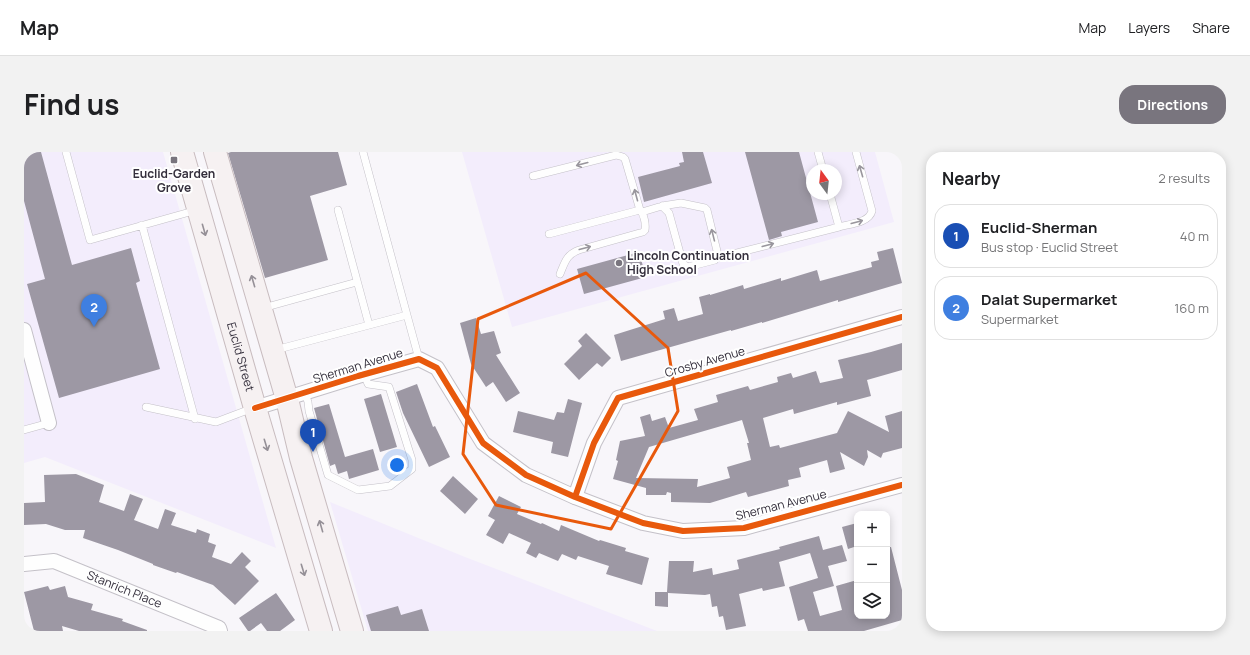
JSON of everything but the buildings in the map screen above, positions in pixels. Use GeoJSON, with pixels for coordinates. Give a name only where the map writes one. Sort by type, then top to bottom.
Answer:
{"type":"FeatureCollection","features":[{"type":"Feature","properties":{"kind":"main road","name":"Euclid Street"},"geometry":{"type":"LineString","coordinates":[[182,152],[255,408],[321,631]]}},
{"type":"Feature","properties":{"kind":"main road"},"geometry":{"type":"LineString","coordinates":[[215,152],[273,350],[296,396],[301,458],[352,631]]}},
{"type":"Feature","properties":{"kind":"street","name":"Crosby Avenue"},"geometry":{"type":"LineString","coordinates":[[575,497],[594,443],[618,398],[902,317]]}},
{"type":"Feature","properties":{"kind":"street"},"geometry":{"type":"LineString","coordinates":[[24,330],[49,423]]}},
{"type":"Feature","properties":{"kind":"street","name":"Sherman Avenue"},"geometry":{"type":"LineString","coordinates":[[255,408],[364,374],[419,359],[437,368],[483,443],[526,475],[575,497],[643,523],[683,531],[744,528],[902,484]]}},
{"type":"Feature","properties":{"kind":"street","name":"Stanrich Place"},"geometry":{"type":"LineString","coordinates":[[24,564],[54,561],[219,628],[220,631]]}},
{"type":"Feature","properties":{"kind":"lane"},"geometry":{"type":"LineString","coordinates":[[66,152],[90,240],[198,210]]}},
{"type":"Feature","properties":{"kind":"lane"},"geometry":{"type":"LineString","coordinates":[[363,152],[419,359]]}},
{"type":"Feature","properties":{"kind":"lane"},"geometry":{"type":"LineString","coordinates":[[818,152],[821,164]]}},
{"type":"Feature","properties":{"kind":"lane"},"geometry":{"type":"LineString","coordinates":[[662,206],[669,213],[683,264],[688,267],[715,260],[717,258],[839,227],[866,219],[872,211],[856,152]]}},
{"type":"Feature","properties":{"kind":"lane"},"geometry":{"type":"LineString","coordinates":[[533,176],[616,153],[625,159],[646,227],[643,232],[570,253],[560,274]]}},
{"type":"Feature","properties":{"kind":"lane"},"geometry":{"type":"LineString","coordinates":[[832,200],[839,227]]}},
{"type":"Feature","properties":{"kind":"lane"},"geometry":{"type":"LineString","coordinates":[[549,234],[662,206],[681,203],[705,208],[707,210],[718,255],[717,258]]}},
{"type":"Feature","properties":{"kind":"lane"},"geometry":{"type":"LineString","coordinates":[[338,210],[369,325]]}},
{"type":"Feature","properties":{"kind":"lane"},"geometry":{"type":"LineString","coordinates":[[142,225],[195,419]]}},
{"type":"Feature","properties":{"kind":"lane"},"geometry":{"type":"LineString","coordinates":[[260,308],[357,282]]}},
{"type":"Feature","properties":{"kind":"lane"},"geometry":{"type":"LineString","coordinates":[[273,350],[407,315]]}},
{"type":"Feature","properties":{"kind":"lane"},"geometry":{"type":"LineString","coordinates":[[296,396],[308,402],[309,411],[328,475],[358,490],[390,486],[412,469],[412,460],[389,387],[368,384],[364,374]]}},
{"type":"Feature","properties":{"kind":"lane"},"geometry":{"type":"LineString","coordinates":[[146,407],[195,419],[216,422],[255,408]]}},
{"type":"Feature","properties":{"kind":"lane"},"geometry":{"type":"LineString","coordinates":[[24,430],[49,423]]}},
{"type":"Feature","properties":{"kind":"highlighted area"},"geometry":{"type":"Polygon","coordinates":[[[586,273],[668,348],[678,411],[611,529],[496,505],[463,454],[478,319],[586,273]]]}},
{"type":"Feature","properties":{"kind":"shaded area"},"geometry":{"type":"Polygon","coordinates":[[[24,152],[163,152],[276,548],[45,457],[24,463],[24,152]]]}},
{"type":"Feature","properties":{"kind":"shaded area","name":"Lincoln Continuation High School"},"geometry":{"type":"Polygon","coordinates":[[[462,152],[875,152],[894,222],[512,327],[462,152]]]}},
{"type":"Feature","properties":{"kind":"shaded area"},"geometry":{"type":"Polygon","coordinates":[[[330,502],[465,557],[657,631],[368,631],[330,502]]]}},
{"type":"Feature","properties":{"kind":"cycle path"},"geometry":{"type":"LineString","coordinates":[[575,497],[594,443],[618,398],[902,317]]}},
{"type":"Feature","properties":{"kind":"cycle path"},"geometry":{"type":"LineString","coordinates":[[255,408],[419,359],[437,368],[483,443],[526,475],[575,497],[643,523],[683,531],[744,528],[902,485]]}},
{"type":"Feature","properties":{"kind":"place","name":"Euclid-Garden Grove"},"geometry":{"type":"Point","coordinates":[174,160]}},
{"type":"Feature","properties":{"kind":"place","name":"Lincoln Continuation High School"},"geometry":{"type":"Point","coordinates":[619,263]}},
{"type":"Feature","properties":{"kind":"place","name":"Dalat Supermarket"},"geometry":{"type":"Point","coordinates":[94,327]}},
{"type":"Feature","properties":{"kind":"place","name":"Euclid-Sherman"},"geometry":{"type":"Point","coordinates":[313,452]}}]}
